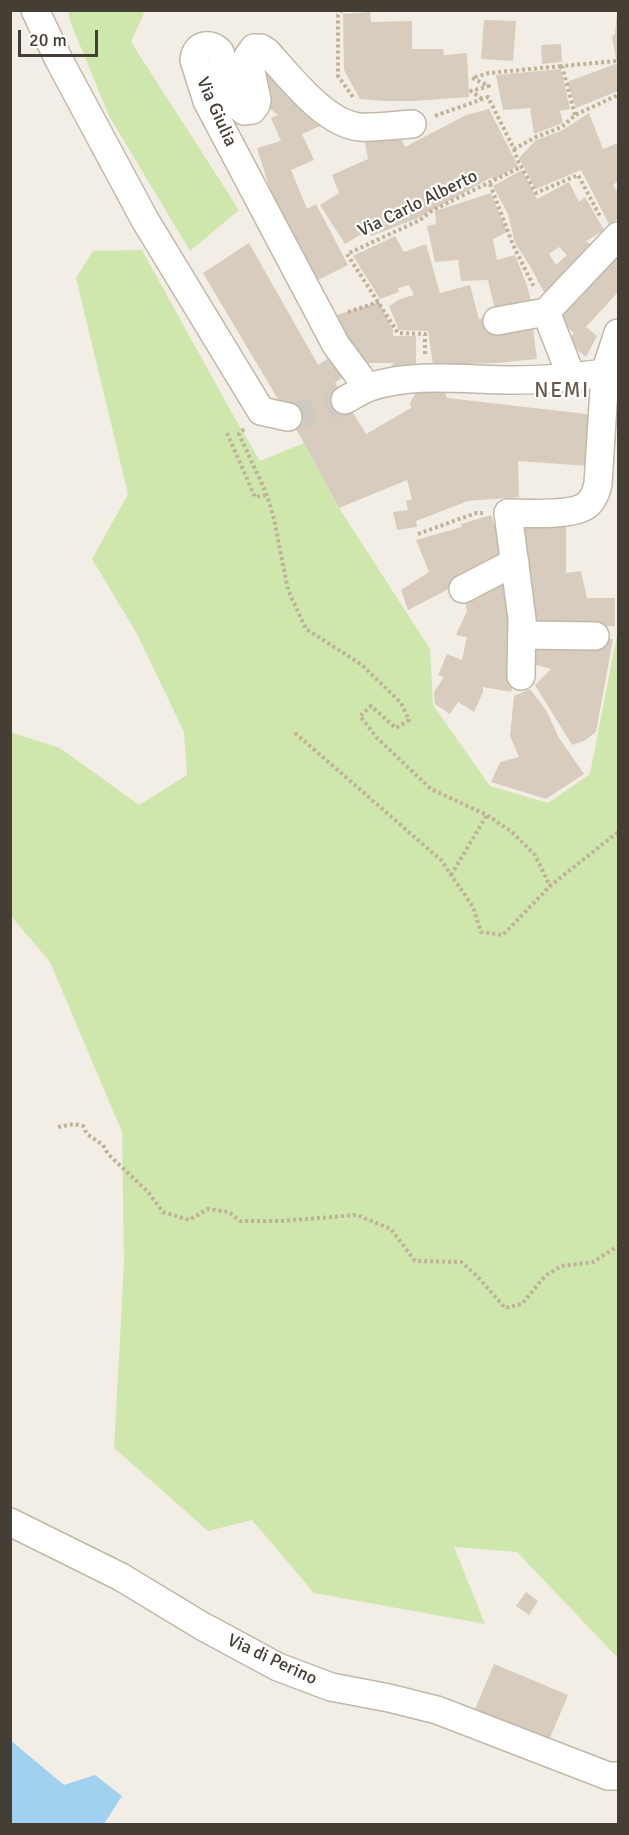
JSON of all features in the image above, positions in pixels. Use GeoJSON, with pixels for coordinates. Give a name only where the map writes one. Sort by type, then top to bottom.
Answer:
{"type":"FeatureCollection","features":[{"type":"Feature","properties":{"kind":"street"},"geometry":{"type":"LineString","coordinates":[[35,10],[59,60],[145,220],[261,411],[283,416]]}},
{"type":"Feature","properties":{"kind":"street","name":"Via Giulia"},"geometry":{"type":"LineString","coordinates":[[412,124],[359,127],[343,122],[322,109],[261,48],[254,48],[248,56],[257,100],[252,110],[244,111],[235,103],[220,52],[216,48],[203,45],[194,55],[207,101],[336,345],[356,394],[395,380],[425,379]]}},
{"type":"Feature","properties":{"kind":"street"},"geometry":{"type":"LineString","coordinates":[[497,321],[541,303],[616,238]]}},
{"type":"Feature","properties":{"kind":"street"},"geometry":{"type":"LineString","coordinates":[[541,303],[572,378]]}},
{"type":"Feature","properties":{"kind":"street"},"geometry":{"type":"LineString","coordinates":[[521,676],[522,620],[508,513],[572,512],[585,507],[595,496],[598,484],[605,374],[618,333]]}},
{"type":"Feature","properties":{"kind":"street"},"geometry":{"type":"LineString","coordinates":[[425,379],[515,380],[605,374]]}},
{"type":"Feature","properties":{"kind":"street"},"geometry":{"type":"LineString","coordinates":[[464,589],[515,562]]}},
{"type":"Feature","properties":{"kind":"street"},"geometry":{"type":"LineString","coordinates":[[522,635],[596,636]]}},
{"type":"Feature","properties":{"kind":"street","name":"Via di Perino"},"geometry":{"type":"LineString","coordinates":[[10,1522],[121,1577],[202,1626],[278,1667],[331,1687],[437,1710],[608,1776],[618,1776]]}},
{"type":"Feature","properties":{"kind":"path"},"geometry":{"type":"LineString","coordinates":[[342,10],[338,15],[338,76],[355,100]]}},
{"type":"Feature","properties":{"kind":"path"},"geometry":{"type":"LineString","coordinates":[[482,99],[471,91],[489,86],[472,78],[489,74],[617,61]]}},
{"type":"Feature","properties":{"kind":"path"},"geometry":{"type":"LineString","coordinates":[[562,66],[575,115]]}},
{"type":"Feature","properties":{"kind":"path"},"geometry":{"type":"LineString","coordinates":[[514,149],[562,127],[575,115],[618,95]]}},
{"type":"Feature","properties":{"kind":"path"},"geometry":{"type":"LineString","coordinates":[[451,110],[488,97],[536,193],[578,175],[616,238]]}},
{"type":"Feature","properties":{"kind":"path","name":"Via Carlo Alberto"},"geometry":{"type":"LineString","coordinates":[[425,379],[425,334],[398,333],[347,254],[420,220],[434,210],[521,167]]}},
{"type":"Feature","properties":{"kind":"path"},"geometry":{"type":"LineString","coordinates":[[490,183],[513,245],[541,303]]}},
{"type":"Feature","properties":{"kind":"path"},"geometry":{"type":"LineString","coordinates":[[227,433],[255,497],[267,495]]}},
{"type":"Feature","properties":{"kind":"path"},"geometry":{"type":"LineString","coordinates":[[252,462],[267,495],[274,519],[288,590],[306,629],[362,665],[401,703],[409,720],[396,728],[371,706],[360,716],[377,738],[431,789],[487,816],[513,833],[535,855],[550,886]]}},
{"type":"Feature","properties":{"kind":"path"},"geometry":{"type":"LineString","coordinates":[[418,534],[476,513],[508,513]]}},
{"type":"Feature","properties":{"kind":"path"},"geometry":{"type":"LineString","coordinates":[[295,734],[441,861],[473,907],[482,932],[503,935],[550,886],[618,832]]}},
{"type":"Feature","properties":{"kind":"path"},"geometry":{"type":"LineString","coordinates":[[451,875],[487,816]]}},
{"type":"Feature","properties":{"kind":"path"},"geometry":{"type":"LineString","coordinates":[[58,1127],[74,1124],[83,1126],[87,1134],[103,1145],[108,1154],[148,1192],[163,1212],[189,1220],[208,1209],[229,1212],[240,1221],[281,1221],[357,1215],[391,1229],[416,1261],[461,1262],[477,1276],[505,1308],[522,1304],[545,1276],[561,1266],[593,1262],[618,1246]]}},
{"type":"Feature","properties":{"kind":"green space"},"geometry":{"type":"Polygon","coordinates":[[[68,11],[145,11],[131,42],[239,210],[190,251],[109,116],[68,11]]]}},
{"type":"Feature","properties":{"kind":"green space"},"geometry":{"type":"Polygon","coordinates":[[[142,250],[260,461],[304,443],[339,508],[430,649],[433,705],[490,786],[548,803],[590,774],[618,630],[618,1656],[517,1552],[454,1547],[485,1624],[314,1593],[252,1520],[208,1531],[114,1448],[124,1263],[122,1132],[50,962],[11,916],[10,732],[60,748],[139,805],[187,775],[184,732],[137,634],[92,559],[128,494],[76,278],[93,251],[142,250]]]}},
{"type":"Feature","properties":{"kind":"water"},"geometry":{"type":"Polygon","coordinates":[[[10,1740],[64,1785],[95,1775],[122,1796],[104,1824],[11,1824],[10,1740]]]}},
{"type":"Feature","properties":{"kind":"building"},"geometry":{"type":"Polygon","coordinates":[[[617,11],[617,64],[612,36],[615,34],[617,11]]]}},
{"type":"Feature","properties":{"kind":"building"},"geometry":{"type":"Polygon","coordinates":[[[370,12],[371,22],[412,21],[412,49],[443,49],[444,55],[467,53],[469,97],[413,101],[360,99],[344,70],[343,14],[370,12]]]}},
{"type":"Feature","properties":{"kind":"building"},"geometry":{"type":"Polygon","coordinates":[[[484,20],[516,21],[513,61],[481,59],[484,20]]]}},
{"type":"Feature","properties":{"kind":"building"},"geometry":{"type":"Polygon","coordinates":[[[561,44],[562,62],[542,64],[541,45],[561,44]]]}},
{"type":"Feature","properties":{"kind":"building"},"geometry":{"type":"Polygon","coordinates":[[[618,63],[618,91],[576,108],[567,82],[618,63]]]}},
{"type":"Feature","properties":{"kind":"building"},"geometry":{"type":"Polygon","coordinates":[[[264,64],[303,104],[320,126],[302,134],[314,160],[291,170],[307,209],[316,204],[348,265],[312,283],[279,218],[257,148],[281,141],[271,118],[278,115],[265,105],[260,72],[264,64]]]}},
{"type":"Feature","properties":{"kind":"building"},"geometry":{"type":"Polygon","coordinates":[[[561,69],[570,109],[560,111],[563,123],[534,134],[530,108],[503,110],[496,75],[561,69]]]}},
{"type":"Feature","properties":{"kind":"building"},"geometry":{"type":"Polygon","coordinates":[[[489,109],[518,166],[493,180],[492,177],[418,218],[371,236],[368,230],[345,244],[320,205],[339,193],[332,175],[368,159],[365,142],[401,138],[405,147],[466,115],[489,109]]]}},
{"type":"Feature","properties":{"kind":"building"},"geometry":{"type":"Polygon","coordinates":[[[589,113],[603,149],[618,143],[618,181],[613,185],[618,193],[618,219],[609,224],[581,170],[536,189],[519,158],[536,140],[561,131],[589,113]]]}},
{"type":"Feature","properties":{"kind":"building"},"geometry":{"type":"Polygon","coordinates":[[[522,170],[537,199],[569,182],[579,202],[585,197],[604,230],[586,241],[595,248],[547,298],[515,243],[508,214],[493,186],[522,170]],[[559,247],[549,254],[556,265],[567,255],[559,247]]]}},
{"type":"Feature","properties":{"kind":"building"},"geometry":{"type":"Polygon","coordinates":[[[491,193],[507,232],[493,239],[497,260],[515,255],[527,285],[533,310],[496,314],[488,280],[461,281],[458,260],[435,262],[427,226],[436,224],[435,211],[491,193]]]}},
{"type":"Feature","properties":{"kind":"building"},"geometry":{"type":"Polygon","coordinates":[[[395,236],[404,252],[426,244],[440,293],[470,285],[479,319],[532,321],[537,359],[433,365],[428,331],[399,330],[389,306],[400,299],[414,295],[409,285],[398,288],[399,292],[380,299],[353,256],[395,236]]]}},
{"type":"Feature","properties":{"kind":"building"},"geometry":{"type":"Polygon","coordinates":[[[249,243],[318,365],[336,353],[349,373],[335,383],[366,434],[411,408],[410,403],[417,390],[432,386],[445,392],[447,398],[595,415],[589,466],[518,461],[519,497],[468,501],[416,521],[417,527],[397,530],[393,512],[408,510],[406,501],[412,499],[407,480],[339,508],[304,443],[203,273],[249,243]]]}},
{"type":"Feature","properties":{"kind":"building"},"geometry":{"type":"Polygon","coordinates":[[[618,244],[618,292],[586,327],[597,336],[586,357],[567,341],[574,333],[552,313],[618,244]]]}},
{"type":"Feature","properties":{"kind":"building"},"geometry":{"type":"Polygon","coordinates":[[[379,302],[393,330],[393,336],[416,336],[416,367],[392,367],[393,363],[365,363],[330,317],[379,302]]]}},
{"type":"Feature","properties":{"kind":"building"},"geometry":{"type":"Polygon","coordinates":[[[491,515],[504,555],[485,561],[489,575],[458,584],[408,610],[401,590],[429,572],[416,540],[462,527],[461,524],[491,515]]]}},
{"type":"Feature","properties":{"kind":"building"},"geometry":{"type":"Polygon","coordinates":[[[519,522],[566,522],[566,573],[581,571],[587,598],[615,598],[615,626],[524,632],[519,522]]]}},
{"type":"Feature","properties":{"kind":"building"},"geometry":{"type":"Polygon","coordinates":[[[512,566],[519,663],[511,692],[483,687],[474,712],[458,702],[450,714],[435,704],[434,692],[444,677],[438,675],[447,654],[462,660],[467,637],[456,635],[467,611],[463,592],[512,566]]]}},
{"type":"Feature","properties":{"kind":"building"},"geometry":{"type":"Polygon","coordinates":[[[525,639],[613,639],[596,732],[584,741],[572,745],[535,685],[551,669],[525,662],[525,639]]]}},
{"type":"Feature","properties":{"kind":"building"},"geometry":{"type":"Polygon","coordinates":[[[530,689],[546,710],[559,738],[584,774],[546,799],[491,782],[500,762],[519,757],[510,736],[514,696],[530,689]]]}},
{"type":"Feature","properties":{"kind":"building"},"geometry":{"type":"Polygon","coordinates":[[[526,1592],[538,1601],[529,1615],[516,1606],[526,1592]]]}},
{"type":"Feature","properties":{"kind":"building"},"geometry":{"type":"Polygon","coordinates":[[[494,1664],[568,1695],[547,1745],[473,1714],[494,1664]]]}},
{"type":"Feature","properties":{"kind":"tunnel"},"geometry":{"type":"LineString","coordinates":[[288,417],[324,410],[345,400]]}},
{"type":"Feature","properties":{"kind":"district","name":"NEMI"},"geometry":{"type":"Point","coordinates":[562,391]}}]}
